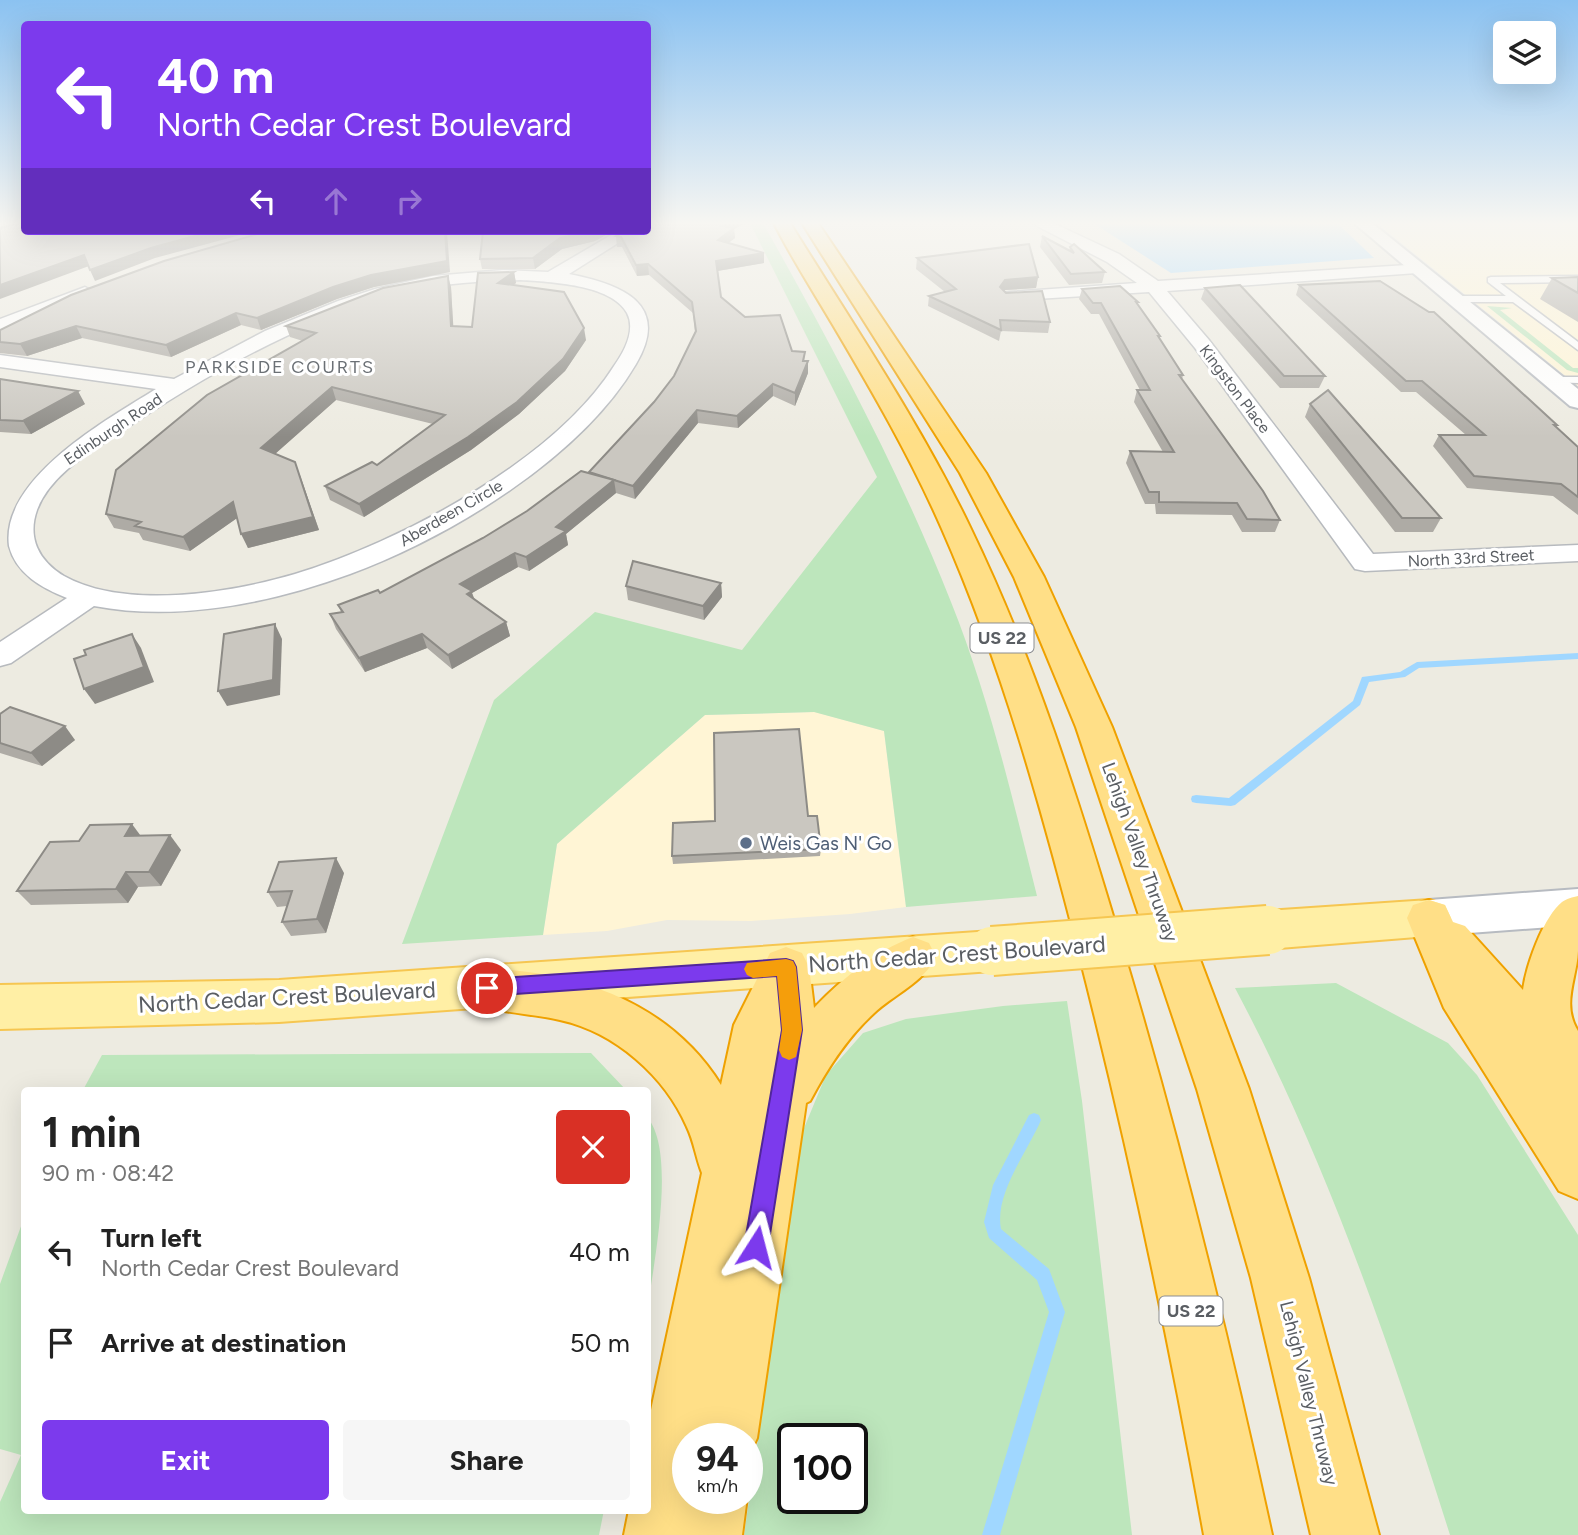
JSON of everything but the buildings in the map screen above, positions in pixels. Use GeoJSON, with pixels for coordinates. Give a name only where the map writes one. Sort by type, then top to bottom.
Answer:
{"type":"FeatureCollection","features":[{"type":"Feature","properties":{"kind":"highway","name":"US 22"},"geometry":{"type":"LineString","coordinates":[[824,295],[930,476],[970,558],[1011,660],[1065,826],[1138,1088],[1183,1274],[1238,1535]]}},
{"type":"Feature","properties":{"kind":"highway","name":"Lehigh Valley Thruway"},"geometry":{"type":"LineString","coordinates":[[857,295],[973,472],[1001,522],[1061,646],[1104,751],[1223,1089],[1280,1278],[1345,1535]]}},
{"type":"Feature","properties":{"kind":"highway"},"geometry":{"type":"LineString","coordinates":[[1578,914],[1564,932],[1555,953],[1547,998],[1549,1025],[1578,1075]]}},
{"type":"Feature","properties":{"kind":"highway"},"geometry":{"type":"LineString","coordinates":[[1429,918],[1496,991],[1578,1111]]}},
{"type":"Feature","properties":{"kind":"highway"},"geometry":{"type":"LineString","coordinates":[[1429,918],[1461,993],[1578,1172]]}},
{"type":"Feature","properties":{"kind":"highway"},"geometry":{"type":"LineString","coordinates":[[779,1111],[814,1044],[831,1022],[873,984],[913,957]]}},
{"type":"Feature","properties":{"kind":"highway"},"geometry":{"type":"LineString","coordinates":[[727,1423],[792,1030],[786,967]]}},
{"type":"Feature","properties":{"kind":"highway"},"geometry":{"type":"LineString","coordinates":[[658,1535],[758,1025],[786,967]]}},
{"type":"Feature","properties":{"kind":"highway"},"geometry":{"type":"LineString","coordinates":[[487,988],[570,1001],[600,1012],[654,1042],[676,1062],[710,1112],[729,1174]]}},
{"type":"Feature","properties":{"kind":"highway"},"geometry":{"type":"LineString","coordinates":[[1280,1278],[1372,1535]]}},
{"type":"Feature","properties":{"kind":"highway"},"geometry":{"type":"LineString","coordinates":[[708,1535],[711,1514]]}},
{"type":"Feature","properties":{"kind":"main road","name":"North Cedar Crest Boulevard"},"geometry":{"type":"LineString","coordinates":[[0,1007],[279,1001],[786,967],[1429,918]]}},
{"type":"Feature","properties":{"kind":"street"},"geometry":{"type":"LineString","coordinates":[[0,326],[80,295]]}},
{"type":"Feature","properties":{"kind":"street","name":"Edinburgh Road"},"geometry":{"type":"LineString","coordinates":[[88,597],[63,588],[39,573],[24,555],[19,535],[20,519],[30,498],[59,466],[125,419],[178,386],[275,335],[376,295]]}},
{"type":"Feature","properties":{"kind":"street","name":"Aberdeen Circle"},"geometry":{"type":"LineString","coordinates":[[88,597],[162,603],[247,595],[321,576],[386,550],[455,513],[543,454],[592,410],[623,369],[639,329],[639,318],[624,299],[615,295]]}},
{"type":"Feature","properties":{"kind":"street"},"geometry":{"type":"LineString","coordinates":[[1010,297],[1041,295]]}},
{"type":"Feature","properties":{"kind":"street","name":"Kingston Place"},"geometry":{"type":"LineString","coordinates":[[1160,295],[1202,345],[1365,564]]}},
{"type":"Feature","properties":{"kind":"street"},"geometry":{"type":"LineString","coordinates":[[1450,295],[1578,401]]}},
{"type":"Feature","properties":{"kind":"street"},"geometry":{"type":"LineString","coordinates":[[0,361],[178,386]]}},
{"type":"Feature","properties":{"kind":"street","name":"North 33rd Street"},"geometry":{"type":"LineString","coordinates":[[1365,564],[1578,553]]}},
{"type":"Feature","properties":{"kind":"street"},"geometry":{"type":"LineString","coordinates":[[0,656],[88,597]]}},
{"type":"Feature","properties":{"kind":"street","name":"North Cedar Crest Boulevard"},"geometry":{"type":"LineString","coordinates":[[1429,918],[1578,907]]}},
{"type":"Feature","properties":{"kind":"lane"},"geometry":{"type":"LineString","coordinates":[[1509,295],[1578,347]]}},
{"type":"Feature","properties":{"kind":"lane"},"geometry":{"type":"LineString","coordinates":[[1455,299],[1515,299]]}},
{"type":"Feature","properties":{"kind":"lane"},"geometry":{"type":"LineString","coordinates":[[1552,380],[1578,380]]}},
{"type":"Feature","properties":{"kind":"shaded area"},"geometry":{"type":"Polygon","coordinates":[[[1465,295],[1578,295],[1578,386],[1465,295]]]}},
{"type":"Feature","properties":{"kind":"shaded area"},"geometry":{"type":"Polygon","coordinates":[[[815,712],[884,731],[906,907],[751,921],[667,920],[607,931],[543,935],[557,844],[705,715],[815,712]]]}},
{"type":"Feature","properties":{"kind":"green space"},"geometry":{"type":"Polygon","coordinates":[[[786,295],[802,295],[887,457],[931,553],[977,674],[1037,896],[906,907],[884,731],[814,712],[705,715],[557,844],[543,935],[402,944],[494,700],[595,612],[742,650],[877,477],[786,295]]]}},
{"type":"Feature","properties":{"kind":"green space"},"geometry":{"type":"Polygon","coordinates":[[[1487,306],[1512,308],[1500,310],[1573,368],[1578,368],[1578,373],[1567,370],[1487,306]]]}},
{"type":"Feature","properties":{"kind":"green space"},"geometry":{"type":"Polygon","coordinates":[[[1336,983],[1448,1043],[1477,1075],[1578,1235],[1578,1535],[1450,1535],[1355,1256],[1299,1120],[1235,988],[1336,983]]]}},
{"type":"Feature","properties":{"kind":"green space"},"geometry":{"type":"Polygon","coordinates":[[[1067,1001],[1082,1101],[1132,1535],[744,1535],[747,1514],[763,1514],[763,1423],[760,1423],[802,1133],[826,1075],[863,1033],[906,1019],[1003,1006],[1067,1001]]]}},
{"type":"Feature","properties":{"kind":"green space"},"geometry":{"type":"Polygon","coordinates":[[[591,1053],[623,1087],[85,1087],[102,1055],[591,1053]]]}},
{"type":"Feature","properties":{"kind":"green space"},"geometry":{"type":"Polygon","coordinates":[[[651,1124],[661,1156],[658,1236],[651,1285],[651,1124]]]}},
{"type":"Feature","properties":{"kind":"green space"},"geometry":{"type":"Polygon","coordinates":[[[21,1226],[21,1455],[0,1449],[0,1284],[21,1226]]]}},
{"type":"Feature","properties":{"kind":"green space"},"geometry":{"type":"Polygon","coordinates":[[[21,1455],[21,1514],[603,1514],[599,1535],[0,1535],[0,1502],[21,1455]]]}},
{"type":"Feature","properties":{"kind":"waterway"},"geometry":{"type":"LineString","coordinates":[[1196,799],[1231,802],[1357,703],[1365,679],[1402,675],[1417,665],[1578,656]]}},
{"type":"Feature","properties":{"kind":"waterway"},"geometry":{"type":"LineString","coordinates":[[991,1535],[1057,1312],[1043,1275],[994,1233],[992,1222],[998,1190],[1034,1120]]}},
{"type":"Feature","properties":{"kind":"slow traffic"},"geometry":{"type":"LineString","coordinates":[[753,969],[786,967],[792,1030],[789,1050]]}},
{"type":"Feature","properties":{"kind":"place","name":"Weis Gas N' Go"},"geometry":{"type":"Point","coordinates":[746,843]}},
{"type":"Feature","properties":{"kind":"district","name":"PARKSIDE COURTS"},"geometry":{"type":"Point","coordinates":[280,367]}},
{"type":"Feature","properties":{"kind":"route"},"geometry":{"type":"LineString","coordinates":[[487,988],[786,967],[792,1030],[756,1247]]}}]}
